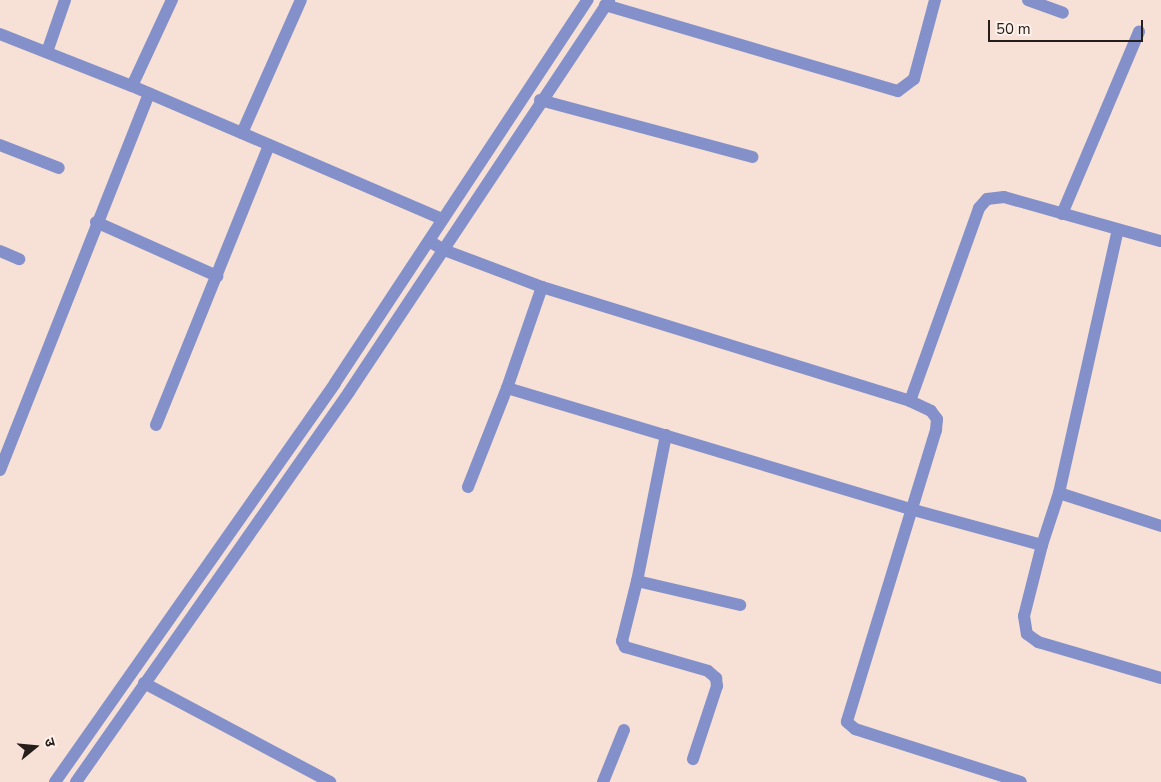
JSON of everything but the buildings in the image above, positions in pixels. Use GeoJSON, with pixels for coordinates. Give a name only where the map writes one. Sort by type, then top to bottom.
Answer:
{"type":"FeatureCollection","features":[{"type":"Feature","properties":{"kind":"street"},"geometry":{"type":"LineString","coordinates":[[47,52],[65,0]]}},
{"type":"Feature","properties":{"kind":"street"},"geometry":{"type":"LineString","coordinates":[[132,86],[172,0]]}},
{"type":"Feature","properties":{"kind":"street"},"geometry":{"type":"LineString","coordinates":[[242,133],[301,0]]}},
{"type":"Feature","properties":{"kind":"street"},"geometry":{"type":"LineString","coordinates":[[55,782],[258,496],[588,0]]}},
{"type":"Feature","properties":{"kind":"street"},"geometry":{"type":"LineString","coordinates":[[76,782],[144,683],[272,506],[444,250],[540,100],[607,3],[898,91],[914,79],[935,0]]}},
{"type":"Feature","properties":{"kind":"street"},"geometry":{"type":"LineString","coordinates":[[1028,0],[1063,13]]}},
{"type":"Feature","properties":{"kind":"street"},"geometry":{"type":"LineString","coordinates":[[1062,214],[1139,32]]}},
{"type":"Feature","properties":{"kind":"street"},"geometry":{"type":"LineString","coordinates":[[0,34],[149,93],[443,219]]}},
{"type":"Feature","properties":{"kind":"street"},"geometry":{"type":"LineString","coordinates":[[0,470],[96,222],[149,93]]}},
{"type":"Feature","properties":{"kind":"street"},"geometry":{"type":"LineString","coordinates":[[540,100],[753,157]]}},
{"type":"Feature","properties":{"kind":"street"},"geometry":{"type":"LineString","coordinates":[[0,145],[60,168]]}},
{"type":"Feature","properties":{"kind":"street"},"geometry":{"type":"LineString","coordinates":[[156,425],[270,145]]}},
{"type":"Feature","properties":{"kind":"street"},"geometry":{"type":"LineString","coordinates":[[910,401],[982,202],[994,197],[1004,197],[1161,241]]}},
{"type":"Feature","properties":{"kind":"street"},"geometry":{"type":"LineString","coordinates":[[96,222],[217,276]]}},
{"type":"Feature","properties":{"kind":"street"},"geometry":{"type":"LineString","coordinates":[[1118,230],[1059,493],[1042,545],[1024,616],[1027,634],[1038,642],[1161,678]]}},
{"type":"Feature","properties":{"kind":"street"},"geometry":{"type":"LineString","coordinates":[[429,240],[444,250],[542,287],[910,401],[931,412],[937,424],[847,722],[855,729],[1021,782]]}},
{"type":"Feature","properties":{"kind":"street"},"geometry":{"type":"LineString","coordinates":[[0,252],[19,259]]}},
{"type":"Feature","properties":{"kind":"street"},"geometry":{"type":"LineString","coordinates":[[468,487],[508,388],[542,287]]}},
{"type":"Feature","properties":{"kind":"street"},"geometry":{"type":"LineString","coordinates":[[508,388],[910,510],[1042,545]]}},
{"type":"Feature","properties":{"kind":"street"},"geometry":{"type":"LineString","coordinates":[[666,435],[623,645],[708,672],[716,678],[717,686],[693,759]]}},
{"type":"Feature","properties":{"kind":"street"},"geometry":{"type":"LineString","coordinates":[[1059,493],[1161,526]]}},
{"type":"Feature","properties":{"kind":"street"},"geometry":{"type":"LineString","coordinates":[[637,581],[740,606]]}},
{"type":"Feature","properties":{"kind":"street"},"geometry":{"type":"LineString","coordinates":[[144,683],[330,782]]}},
{"type":"Feature","properties":{"kind":"street"},"geometry":{"type":"LineString","coordinates":[[603,782],[624,730]]}}]}
